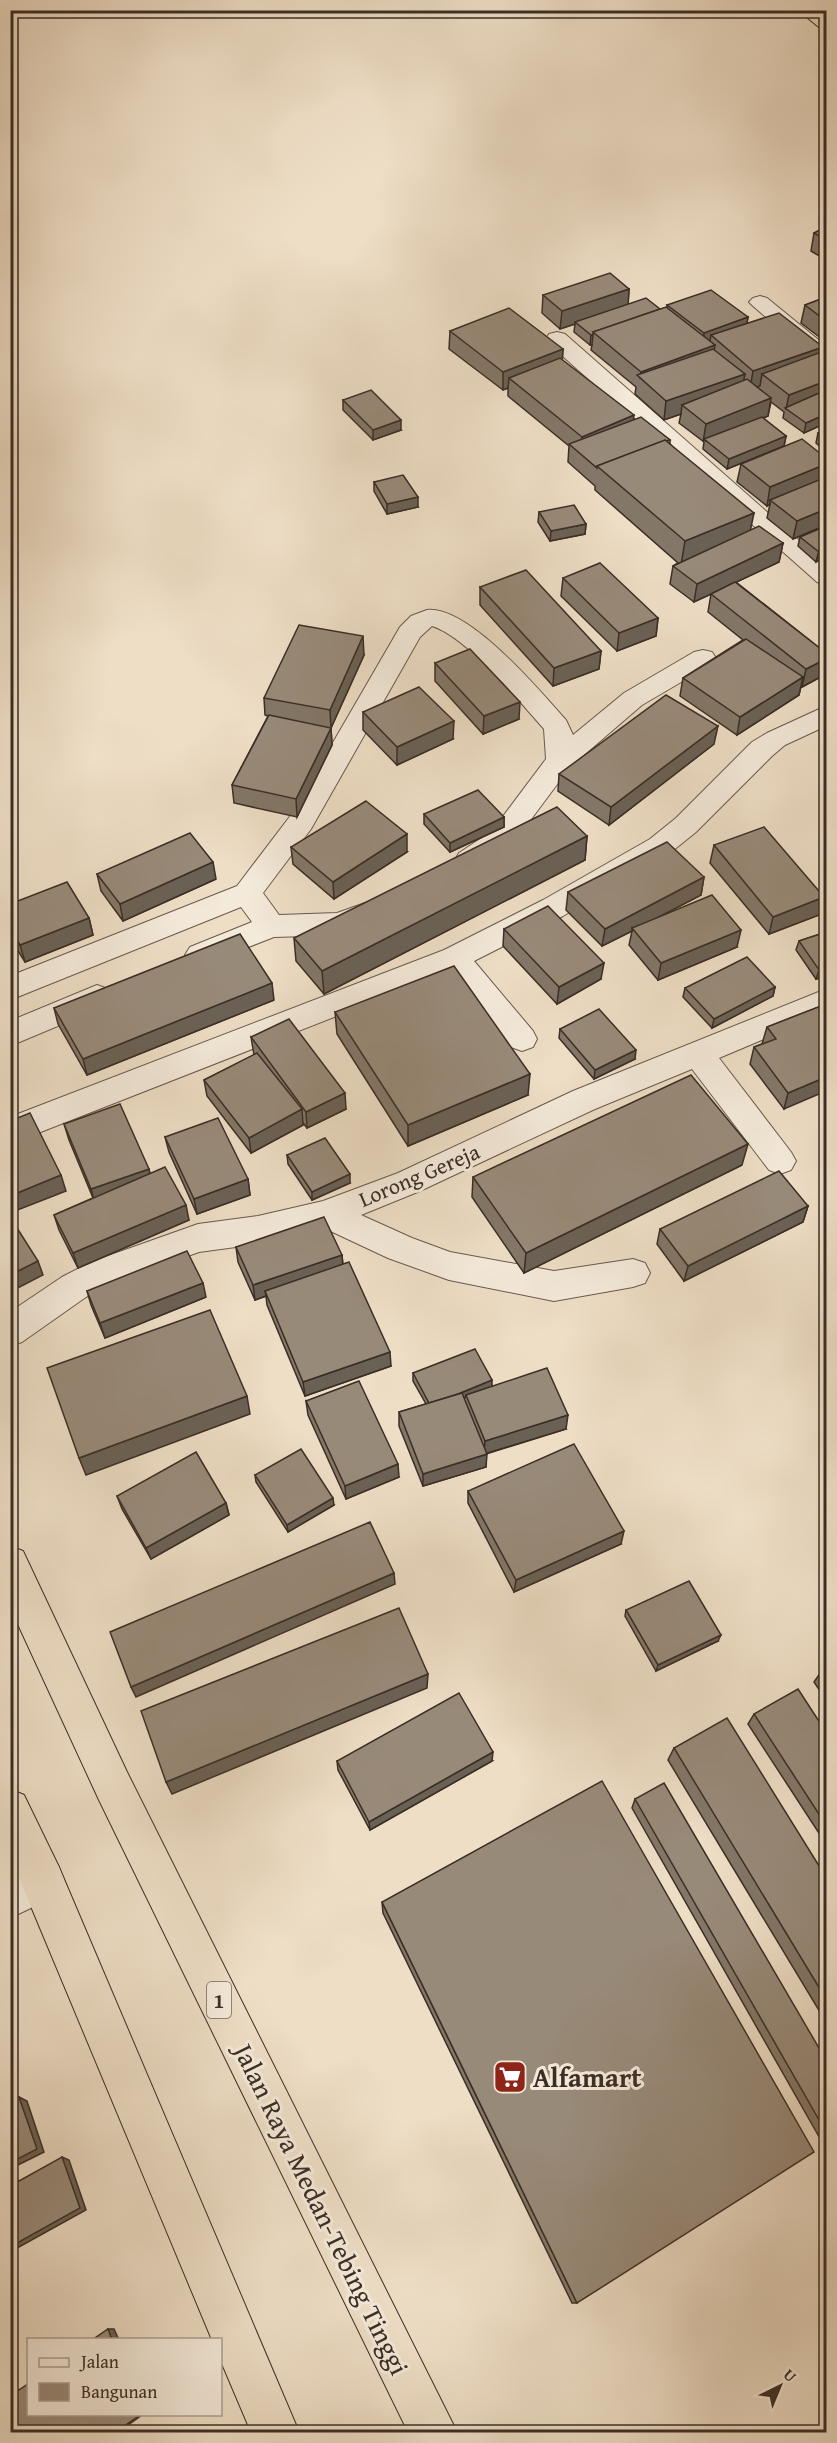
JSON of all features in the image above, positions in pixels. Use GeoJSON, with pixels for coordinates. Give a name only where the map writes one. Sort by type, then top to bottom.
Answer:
{"type":"FeatureCollection","features":[{"type":"Feature","properties":{"kind":"highway"},"geometry":{"type":"LineString","coordinates":[[806,10],[826,24]]}},
{"type":"Feature","properties":{"kind":"highway","name":"Jalan Raya Medan-Tebing Tinggi"},"geometry":{"type":"LineString","coordinates":[[10,1564],[113,1786],[433,2433]]}},
{"type":"Feature","properties":{"kind":"highway"},"geometry":{"type":"LineString","coordinates":[[10,1809],[27,1888],[275,2433]]}},
{"type":"Feature","properties":{"kind":"street"},"geometry":{"type":"LineString","coordinates":[[760,302],[826,357]]}},
{"type":"Feature","properties":{"kind":"street"},"geometry":{"type":"LineString","coordinates":[[557,339],[826,577]]}},
{"type":"Feature","properties":{"kind":"street"},"geometry":{"type":"LineString","coordinates":[[10,989],[247,893],[301,822],[409,633],[416,623],[425,618],[436,618],[459,629],[557,726],[560,737],[560,760]]}},
{"type":"Feature","properties":{"kind":"street"},"geometry":{"type":"LineString","coordinates":[[443,877],[502,838],[560,760],[633,699],[703,658]]}},
{"type":"Feature","properties":{"kind":"street"},"geometry":{"type":"LineString","coordinates":[[10,1131],[454,958],[553,908],[660,846],[686,825],[762,749],[776,739],[826,715]]}},
{"type":"Feature","properties":{"kind":"street"},"geometry":{"type":"LineString","coordinates":[[247,893],[271,926]]}},
{"type":"Feature","properties":{"kind":"street"},"geometry":{"type":"LineString","coordinates":[[173,966],[271,926],[339,924],[392,903]]}},
{"type":"Feature","properties":{"kind":"street"},"geometry":{"type":"LineString","coordinates":[[454,958],[522,1039]]}},
{"type":"Feature","properties":{"kind":"street"},"geometry":{"type":"LineString","coordinates":[[14,1024],[119,988]]}},
{"type":"Feature","properties":{"kind":"street","name":"Lorong Gereja"},"geometry":{"type":"LineString","coordinates":[[10,1331],[74,1287],[112,1268],[198,1238],[258,1230],[326,1214],[409,1182],[584,1100],[826,1001]]}},
{"type":"Feature","properties":{"kind":"street"},"geometry":{"type":"LineString","coordinates":[[698,1054],[780,1161]]}},
{"type":"Feature","properties":{"kind":"street"},"geometry":{"type":"LineString","coordinates":[[326,1214],[400,1248],[449,1266],[554,1286],[633,1273]]}},
{"type":"Feature","properties":{"kind":"building"},"geometry":{"type":"Polygon","coordinates":[[[826,227],[826,240],[814,233],[826,227]]]}},
{"type":"Feature","properties":{"kind":"building"},"geometry":{"type":"Polygon","coordinates":[[[610,273],[629,289],[562,311],[543,295],[610,273]]]}},
{"type":"Feature","properties":{"kind":"building"},"geometry":{"type":"Polygon","coordinates":[[[711,290],[748,317],[704,333],[667,305],[711,290]]]}},
{"type":"Feature","properties":{"kind":"building"},"geometry":{"type":"Polygon","coordinates":[[[826,297],[826,321],[805,305],[826,297]]]}},
{"type":"Feature","properties":{"kind":"building"},"geometry":{"type":"Polygon","coordinates":[[[646,298],[660,309],[593,332],[593,335],[575,322],[646,298]]]}},
{"type":"Feature","properties":{"kind":"building"},"geometry":{"type":"Polygon","coordinates":[[[666,307],[715,345],[641,372],[593,332],[666,307]]]}},
{"type":"Feature","properties":{"kind":"building"},"geometry":{"type":"Polygon","coordinates":[[[509,308],[563,349],[503,372],[450,331],[509,308]]]}},
{"type":"Feature","properties":{"kind":"building"},"geometry":{"type":"Polygon","coordinates":[[[779,313],[823,347],[753,371],[711,335],[779,313]]]}},
{"type":"Feature","properties":{"kind":"building"},"geometry":{"type":"Polygon","coordinates":[[[713,349],[745,374],[666,401],[637,375],[713,349]]]}},
{"type":"Feature","properties":{"kind":"building"},"geometry":{"type":"Polygon","coordinates":[[[821,352],[826,356],[826,381],[789,395],[762,374],[821,352]]]}},
{"type":"Feature","properties":{"kind":"building"},"geometry":{"type":"Polygon","coordinates":[[[560,358],[634,415],[582,437],[509,378],[560,358]]]}},
{"type":"Feature","properties":{"kind":"building"},"geometry":{"type":"Polygon","coordinates":[[[747,379],[771,398],[706,424],[682,405],[747,379]]]}},
{"type":"Feature","properties":{"kind":"building"},"geometry":{"type":"Polygon","coordinates":[[[371,390],[401,420],[373,430],[343,400],[371,390]]]}},
{"type":"Feature","properties":{"kind":"building"},"geometry":{"type":"Polygon","coordinates":[[[826,390],[826,414],[806,423],[785,408],[826,390]]]}},
{"type":"Feature","properties":{"kind":"building"},"geometry":{"type":"Polygon","coordinates":[[[641,417],[670,440],[597,466],[597,468],[569,444],[641,417]]]}},
{"type":"Feature","properties":{"kind":"building"},"geometry":{"type":"Polygon","coordinates":[[[762,417],[786,436],[729,459],[704,439],[762,417]]]}},
{"type":"Feature","properties":{"kind":"building"},"geometry":{"type":"Polygon","coordinates":[[[826,430],[826,440],[818,433],[826,430]]]}},
{"type":"Feature","properties":{"kind":"building"},"geometry":{"type":"Polygon","coordinates":[[[802,439],[826,458],[826,464],[770,487],[741,464],[802,439]]]}},
{"type":"Feature","properties":{"kind":"building"},"geometry":{"type":"Polygon","coordinates":[[[665,440],[754,513],[685,541],[597,466],[665,440]]]}},
{"type":"Feature","properties":{"kind":"building"},"geometry":{"type":"Polygon","coordinates":[[[403,475],[418,497],[387,504],[374,482],[403,475]]]}},
{"type":"Feature","properties":{"kind":"building"},"geometry":{"type":"Polygon","coordinates":[[[826,477],[826,509],[797,521],[770,500],[826,477]]]}},
{"type":"Feature","properties":{"kind":"building"},"geometry":{"type":"Polygon","coordinates":[[[574,505],[586,524],[551,531],[539,512],[574,505]]]}},
{"type":"Feature","properties":{"kind":"building"},"geometry":{"type":"Polygon","coordinates":[[[759,526],[783,543],[697,584],[673,566],[759,526]]]}},
{"type":"Feature","properties":{"kind":"building"},"geometry":{"type":"Polygon","coordinates":[[[826,526],[826,549],[819,552],[800,537],[826,526]]]}},
{"type":"Feature","properties":{"kind":"building"},"geometry":{"type":"Polygon","coordinates":[[[600,563],[658,618],[619,633],[563,578],[600,563]]]}},
{"type":"Feature","properties":{"kind":"building"},"geometry":{"type":"Polygon","coordinates":[[[526,570],[601,651],[554,668],[480,587],[526,570]]]}},
{"type":"Feature","properties":{"kind":"building"},"geometry":{"type":"Polygon","coordinates":[[[735,582],[826,653],[826,659],[806,669],[711,594],[735,582]]]}},
{"type":"Feature","properties":{"kind":"building"},"geometry":{"type":"Polygon","coordinates":[[[299,625],[363,636],[330,710],[264,698],[299,625]]]}},
{"type":"Feature","properties":{"kind":"building"},"geometry":{"type":"Polygon","coordinates":[[[746,639],[803,677],[740,717],[683,678],[746,639]]]}},
{"type":"Feature","properties":{"kind":"building"},"geometry":{"type":"Polygon","coordinates":[[[470,649],[520,702],[484,716],[435,663],[470,649]]]}},
{"type":"Feature","properties":{"kind":"building"},"geometry":{"type":"Polygon","coordinates":[[[419,687],[454,721],[397,747],[363,712],[419,687]]]}},
{"type":"Feature","properties":{"kind":"building"},"geometry":{"type":"Polygon","coordinates":[[[666,695],[718,726],[611,807],[559,774],[666,695]]]}},
{"type":"Feature","properties":{"kind":"building"},"geometry":{"type":"Polygon","coordinates":[[[269,715],[331,728],[296,799],[232,785],[269,715]]]}},
{"type":"Feature","properties":{"kind":"building"},"geometry":{"type":"Polygon","coordinates":[[[478,790],[504,817],[450,843],[424,814],[478,790]]]}},
{"type":"Feature","properties":{"kind":"building"},"geometry":{"type":"Polygon","coordinates":[[[366,801],[407,834],[333,882],[291,847],[366,801]]]}},
{"type":"Feature","properties":{"kind":"building"},"geometry":{"type":"Polygon","coordinates":[[[557,807],[587,836],[322,971],[294,938],[557,807]]]}},
{"type":"Feature","properties":{"kind":"building"},"geometry":{"type":"Polygon","coordinates":[[[764,827],[824,897],[773,917],[714,845],[764,827]]]}},
{"type":"Feature","properties":{"kind":"building"},"geometry":{"type":"Polygon","coordinates":[[[190,833],[213,862],[120,904],[97,874],[190,833]]]}},
{"type":"Feature","properties":{"kind":"building"},"geometry":{"type":"Polygon","coordinates":[[[667,842],[704,877],[605,929],[568,892],[667,842]]]}},
{"type":"Feature","properties":{"kind":"building"},"geometry":{"type":"Polygon","coordinates":[[[67,882],[89,918],[20,945],[10,929],[10,904],[67,882]]]}},
{"type":"Feature","properties":{"kind":"building"},"geometry":{"type":"Polygon","coordinates":[[[712,895],[741,930],[661,963],[632,928],[712,895]]]}},
{"type":"Feature","properties":{"kind":"building"},"geometry":{"type":"Polygon","coordinates":[[[548,906],[604,963],[559,987],[504,929],[548,906]]]}},
{"type":"Feature","properties":{"kind":"building"},"geometry":{"type":"Polygon","coordinates":[[[826,932],[826,968],[819,970],[799,941],[826,932]]]}},
{"type":"Feature","properties":{"kind":"building"},"geometry":{"type":"Polygon","coordinates":[[[240,934],[272,983],[83,1059],[54,1008],[240,934]]]}},
{"type":"Feature","properties":{"kind":"building"},"geometry":{"type":"Polygon","coordinates":[[[747,957],[775,987],[714,1019],[685,988],[747,957]]]}},
{"type":"Feature","properties":{"kind":"building"},"geometry":{"type":"Polygon","coordinates":[[[454,966],[530,1074],[408,1125],[335,1012],[454,966]]]}},
{"type":"Feature","properties":{"kind":"building"},"geometry":{"type":"Polygon","coordinates":[[[826,1004],[826,1077],[788,1093],[754,1047],[776,1039],[767,1027],[826,1004]]]}},
{"type":"Feature","properties":{"kind":"building"},"geometry":{"type":"Polygon","coordinates":[[[599,1009],[636,1050],[595,1070],[560,1029],[599,1009]]]}},
{"type":"Feature","properties":{"kind":"building"},"geometry":{"type":"Polygon","coordinates":[[[289,1019],[345,1093],[306,1112],[251,1037],[289,1019]]]}},
{"type":"Feature","properties":{"kind":"building"},"geometry":{"type":"Polygon","coordinates":[[[257,1053],[302,1109],[249,1138],[204,1080],[257,1053]]]}},
{"type":"Feature","properties":{"kind":"building"},"geometry":{"type":"Polygon","coordinates":[[[691,1075],[748,1144],[526,1253],[473,1177],[691,1075]]]}},
{"type":"Feature","properties":{"kind":"building"},"geometry":{"type":"Polygon","coordinates":[[[120,1104],[149,1169],[91,1189],[64,1124],[120,1104]]]}},
{"type":"Feature","properties":{"kind":"building"},"geometry":{"type":"Polygon","coordinates":[[[30,1113],[61,1175],[10,1196],[10,1121],[30,1113]]]}},
{"type":"Feature","properties":{"kind":"building"},"geometry":{"type":"Polygon","coordinates":[[[218,1118],[248,1179],[194,1199],[165,1137],[218,1118]]]}},
{"type":"Feature","properties":{"kind":"building"},"geometry":{"type":"Polygon","coordinates":[[[325,1138],[350,1174],[312,1192],[287,1155],[325,1138]]]}},
{"type":"Feature","properties":{"kind":"building"},"geometry":{"type":"Polygon","coordinates":[[[165,1167],[186,1205],[73,1253],[54,1215],[165,1167]]]}},
{"type":"Feature","properties":{"kind":"building"},"geometry":{"type":"Polygon","coordinates":[[[779,1171],[808,1206],[688,1266],[660,1229],[779,1171]]]}},
{"type":"Feature","properties":{"kind":"building"},"geometry":{"type":"Polygon","coordinates":[[[10,1217],[38,1261],[10,1275],[10,1217]]]}},
{"type":"Feature","properties":{"kind":"building"},"geometry":{"type":"Polygon","coordinates":[[[324,1217],[342,1255],[253,1285],[236,1247],[324,1217]]]}},
{"type":"Feature","properties":{"kind":"building"},"geometry":{"type":"Polygon","coordinates":[[[187,1251],[203,1283],[100,1323],[87,1291],[187,1251]]]}},
{"type":"Feature","properties":{"kind":"building"},"geometry":{"type":"Polygon","coordinates":[[[349,1262],[390,1352],[303,1382],[265,1291],[349,1262]]]}},
{"type":"Feature","properties":{"kind":"building"},"geometry":{"type":"Polygon","coordinates":[[[210,1310],[247,1396],[79,1458],[47,1368],[210,1310]]]}},
{"type":"Feature","properties":{"kind":"building"},"geometry":{"type":"Polygon","coordinates":[[[475,1349],[492,1380],[429,1403],[413,1373],[475,1349]]]}},
{"type":"Feature","properties":{"kind":"building"},"geometry":{"type":"Polygon","coordinates":[[[547,1368],[568,1415],[485,1441],[466,1395],[547,1368]]]}},
{"type":"Feature","properties":{"kind":"building"},"geometry":{"type":"Polygon","coordinates":[[[359,1381],[398,1464],[345,1486],[306,1401],[359,1381]]]}},
{"type":"Feature","properties":{"kind":"building"},"geometry":{"type":"Polygon","coordinates":[[[462,1393],[487,1454],[423,1474],[399,1412],[462,1393]]]}},
{"type":"Feature","properties":{"kind":"building"},"geometry":{"type":"Polygon","coordinates":[[[574,1444],[624,1531],[516,1580],[468,1491],[574,1444]]]}},
{"type":"Feature","properties":{"kind":"building"},"geometry":{"type":"Polygon","coordinates":[[[301,1449],[333,1498],[287,1525],[255,1475],[301,1449]]]}},
{"type":"Feature","properties":{"kind":"building"},"geometry":{"type":"Polygon","coordinates":[[[196,1452],[226,1503],[146,1548],[117,1496],[196,1452]]]}},
{"type":"Feature","properties":{"kind":"building"},"geometry":{"type":"Polygon","coordinates":[[[370,1522],[394,1573],[131,1687],[110,1632],[370,1522]]]}},
{"type":"Feature","properties":{"kind":"building"},"geometry":{"type":"Polygon","coordinates":[[[689,1581],[721,1635],[658,1665],[626,1610],[689,1581]]]}},
{"type":"Feature","properties":{"kind":"building"},"geometry":{"type":"Polygon","coordinates":[[[399,1608],[428,1674],[166,1782],[141,1711],[399,1608]]]}},
{"type":"Feature","properties":{"kind":"building"},"geometry":{"type":"Polygon","coordinates":[[[798,1689],[826,1732],[826,1825],[754,1714],[798,1689]]]}},
{"type":"Feature","properties":{"kind":"building"},"geometry":{"type":"Polygon","coordinates":[[[459,1693],[493,1752],[369,1822],[337,1761],[459,1693]]]}},
{"type":"Feature","properties":{"kind":"building"},"geometry":{"type":"Polygon","coordinates":[[[727,1718],[826,1877],[826,1999],[674,1748],[727,1718]]]}},
{"type":"Feature","properties":{"kind":"building"},"geometry":{"type":"Polygon","coordinates":[[[602,1781],[814,2152],[577,2303],[382,1902],[602,1781]]]}},
{"type":"Feature","properties":{"kind":"building"},"geometry":{"type":"Polygon","coordinates":[[[664,1783],[826,2060],[826,2132],[635,1799],[664,1783]]]}},
{"type":"Feature","properties":{"kind":"building"},"geometry":{"type":"Polygon","coordinates":[[[19,2097],[37,2149],[10,2163],[10,2101],[19,2097]]]}},
{"type":"Feature","properties":{"kind":"building"},"geometry":{"type":"Polygon","coordinates":[[[62,2157],[80,2208],[10,2247],[10,2186],[62,2157]]]}},
{"type":"Feature","properties":{"kind":"building"},"geometry":{"type":"Polygon","coordinates":[[[108,2329],[111,2338],[95,2338],[108,2329]]]}},
{"type":"Feature","properties":{"kind":"building"},"geometry":{"type":"Polygon","coordinates":[[[27,2385],[27,2416],[139,2416],[114,2433],[10,2433],[10,2396],[27,2385]]]}},
{"type":"Feature","properties":{"kind":"place","name":"Alfamart"},"geometry":{"type":"Point","coordinates":[510,2077]}}]}
